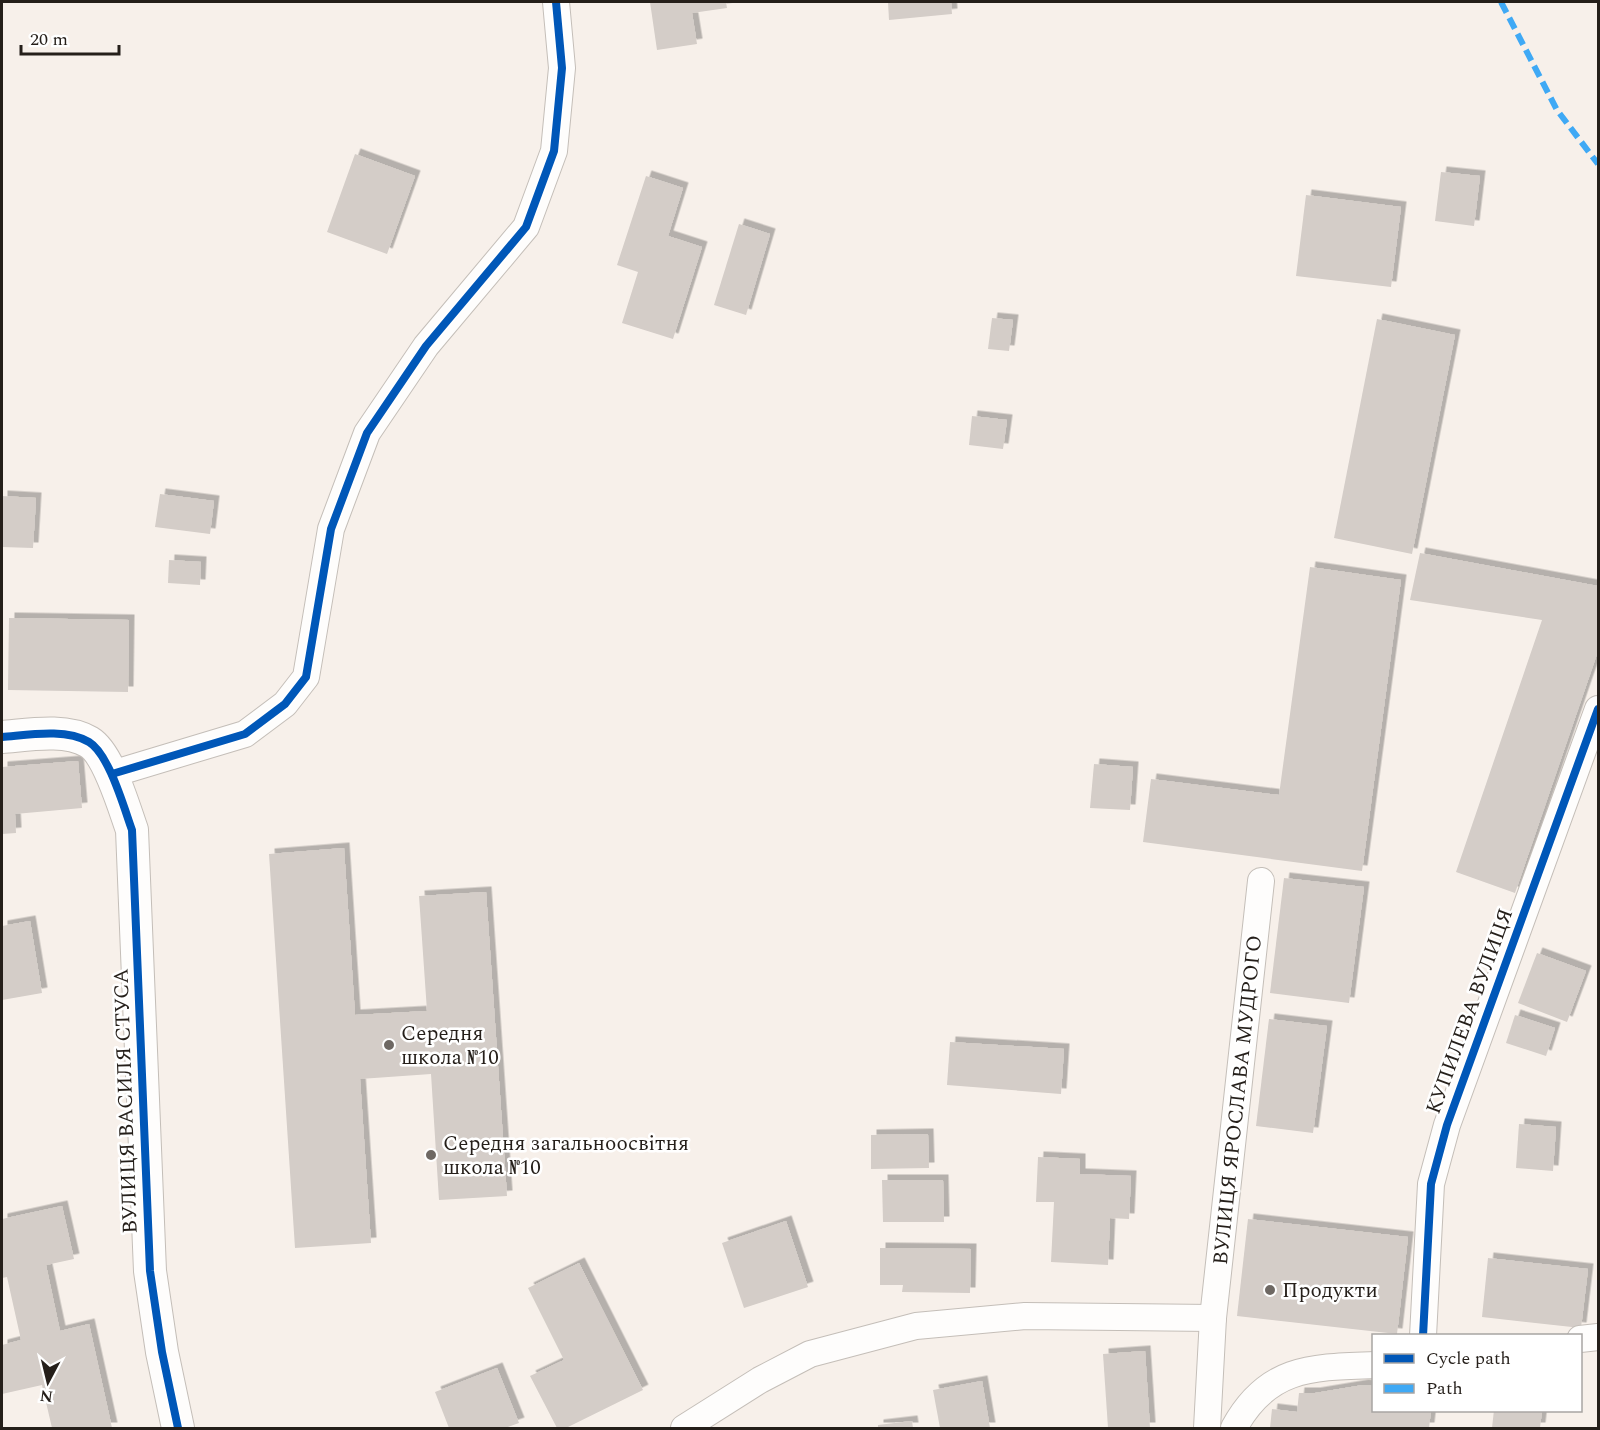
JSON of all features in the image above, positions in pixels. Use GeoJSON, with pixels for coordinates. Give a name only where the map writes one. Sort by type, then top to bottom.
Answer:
{"type":"FeatureCollection","features":[{"type":"Feature","properties":{"kind":"street"},"geometry":{"type":"LineString","coordinates":[[112,774],[245,734],[285,704],[306,677],[331,529],[367,433],[426,346],[526,227],[555,151],[562,68],[556,2]]}},
{"type":"Feature","properties":{"kind":"street","name":"КУПИЛЕВА ВУЛИЦЯ"},"geometry":{"type":"LineString","coordinates":[[1423,1334],[1431,1184],[1447,1125],[1599,709]]}},
{"type":"Feature","properties":{"kind":"street","name":"ВУЛИЦЯ ВАСИЛЯ СТУСА"},"geometry":{"type":"LineString","coordinates":[[2,737],[64,734],[90,743],[112,774],[132,830],[150,1271],[162,1352],[178,1428]]}},
{"type":"Feature","properties":{"kind":"street","name":"ВУЛИЦЯ ЯРОСЛАВА МУДРОГО"},"geometry":{"type":"LineString","coordinates":[[1207,1428],[1213,1318],[1261,881]]}},
{"type":"Feature","properties":{"kind":"street"},"geometry":{"type":"LineString","coordinates":[[684,1428],[760,1380],[810,1354],[916,1326],[1026,1316],[1213,1318]]}},
{"type":"Feature","properties":{"kind":"street"},"geometry":{"type":"LineString","coordinates":[[1582,1339],[1599,1337]]}},
{"type":"Feature","properties":{"kind":"street"},"geometry":{"type":"LineString","coordinates":[[1233,1428],[1251,1402],[1272,1383],[1295,1373],[1321,1366],[1372,1365]]}},
{"type":"Feature","properties":{"kind":"building"},"geometry":{"type":"Polygon","coordinates":[[[650,2],[726,2],[727,8],[692,13],[697,44],[657,50],[650,2]]]}},
{"type":"Feature","properties":{"kind":"building"},"geometry":{"type":"Polygon","coordinates":[[[888,2],[951,2],[952,14],[889,20],[888,2]]]}},
{"type":"Feature","properties":{"kind":"building"},"geometry":{"type":"Polygon","coordinates":[[[355,154],[415,176],[387,254],[327,232],[355,154]]]}},
{"type":"Feature","properties":{"kind":"building"},"geometry":{"type":"Polygon","coordinates":[[[1441,172],[1480,176],[1474,226],[1435,221],[1441,172]]]}},
{"type":"Feature","properties":{"kind":"building"},"geometry":{"type":"Polygon","coordinates":[[[646,176],[683,188],[668,236],[702,247],[673,339],[622,323],[638,272],[617,265],[646,176]]]}},
{"type":"Feature","properties":{"kind":"building"},"geometry":{"type":"Polygon","coordinates":[[[1306,195],[1401,207],[1391,287],[1296,276],[1306,195]]]}},
{"type":"Feature","properties":{"kind":"building"},"geometry":{"type":"Polygon","coordinates":[[[739,224],[770,234],[746,315],[714,305],[739,224]]]}},
{"type":"Feature","properties":{"kind":"building"},"geometry":{"type":"Polygon","coordinates":[[[992,318],[1013,320],[1009,351],[988,349],[992,318]]]}},
{"type":"Feature","properties":{"kind":"building"},"geometry":{"type":"Polygon","coordinates":[[[1377,319],[1455,335],[1412,554],[1334,538],[1377,319]]]}},
{"type":"Feature","properties":{"kind":"building"},"geometry":{"type":"Polygon","coordinates":[[[972,416],[1007,420],[1003,449],[969,445],[972,416]]]}},
{"type":"Feature","properties":{"kind":"building"},"geometry":{"type":"Polygon","coordinates":[[[160,494],[214,501],[210,534],[155,527],[160,494]]]}},
{"type":"Feature","properties":{"kind":"building"},"geometry":{"type":"Polygon","coordinates":[[[2,496],[36,498],[33,548],[2,547],[2,496]]]}},
{"type":"Feature","properties":{"kind":"building"},"geometry":{"type":"Polygon","coordinates":[[[1420,553],[1598,586],[1598,651],[1515,893],[1456,872],[1542,620],[1410,600],[1420,553]]]}},
{"type":"Feature","properties":{"kind":"building"},"geometry":{"type":"Polygon","coordinates":[[[169,560],[201,562],[200,585],[168,583],[169,560]]]}},
{"type":"Feature","properties":{"kind":"building"},"geometry":{"type":"Polygon","coordinates":[[[1310,567],[1401,580],[1362,871],[1143,842],[1151,779],[1279,795],[1310,567]]]}},
{"type":"Feature","properties":{"kind":"building"},"geometry":{"type":"Polygon","coordinates":[[[9,618],[129,620],[128,692],[8,690],[9,618]]]}},
{"type":"Feature","properties":{"kind":"building"},"geometry":{"type":"Polygon","coordinates":[[[78,761],[82,808],[15,814],[16,833],[2,834],[2,767],[78,761]]]}},
{"type":"Feature","properties":{"kind":"building"},"geometry":{"type":"Polygon","coordinates":[[[1094,764],[1133,767],[1130,810],[1090,808],[1094,764]]]}},
{"type":"Feature","properties":{"kind":"building","name":"Середня школа №10"},"geometry":{"type":"Polygon","coordinates":[[[344,848],[355,1015],[427,1011],[419,896],[486,892],[507,1196],[439,1200],[431,1074],[360,1079],[371,1243],[295,1248],[269,854],[344,848]]]}},
{"type":"Feature","properties":{"kind":"building"},"geometry":{"type":"Polygon","coordinates":[[[1284,878],[1364,887],[1349,1003],[1270,993],[1284,878]]]}},
{"type":"Feature","properties":{"kind":"building"},"geometry":{"type":"Polygon","coordinates":[[[30,921],[42,993],[2,1000],[2,926],[30,921]]]}},
{"type":"Feature","properties":{"kind":"building"},"geometry":{"type":"Polygon","coordinates":[[[1537,953],[1586,971],[1567,1022],[1518,1003],[1537,953]]]}},
{"type":"Feature","properties":{"kind":"building"},"geometry":{"type":"Polygon","coordinates":[[[1515,1015],[1555,1028],[1546,1056],[1506,1043],[1515,1015]]]}},
{"type":"Feature","properties":{"kind":"building"},"geometry":{"type":"Polygon","coordinates":[[[1269,1019],[1327,1026],[1313,1133],[1256,1126],[1269,1019]]]}},
{"type":"Feature","properties":{"kind":"building"},"geometry":{"type":"Polygon","coordinates":[[[950,1042],[1064,1049],[1061,1094],[947,1085],[950,1042]]]}},
{"type":"Feature","properties":{"kind":"building"},"geometry":{"type":"Polygon","coordinates":[[[1519,1124],[1556,1127],[1553,1171],[1516,1168],[1519,1124]]]}},
{"type":"Feature","properties":{"kind":"building"},"geometry":{"type":"Polygon","coordinates":[[[928,1134],[929,1168],[871,1169],[871,1135],[928,1134]]]}},
{"type":"Feature","properties":{"kind":"building"},"geometry":{"type":"Polygon","coordinates":[[[1038,1157],[1080,1159],[1080,1174],[1131,1176],[1129,1219],[1110,1218],[1108,1265],[1051,1262],[1054,1202],[1036,1202],[1038,1157]]]}},
{"type":"Feature","properties":{"kind":"building"},"geometry":{"type":"Polygon","coordinates":[[[882,1180],[943,1180],[944,1222],[883,1222],[882,1180]]]}},
{"type":"Feature","properties":{"kind":"building"},"geometry":{"type":"Polygon","coordinates":[[[62,1206],[74,1259],[46,1265],[60,1331],[89,1324],[112,1428],[52,1428],[42,1385],[2,1394],[2,1345],[21,1340],[7,1277],[2,1278],[2,1219],[62,1206]]]}},
{"type":"Feature","properties":{"kind":"building"},"geometry":{"type":"Polygon","coordinates":[[[1248,1219],[1408,1237],[1397,1334],[1237,1316],[1248,1219]]]}},
{"type":"Feature","properties":{"kind":"building"},"geometry":{"type":"Polygon","coordinates":[[[786,1221],[808,1287],[744,1308],[722,1243],[786,1221]]]}},
{"type":"Feature","properties":{"kind":"building"},"geometry":{"type":"Polygon","coordinates":[[[880,1248],[971,1249],[970,1293],[902,1292],[903,1285],[880,1285],[880,1248]]]}},
{"type":"Feature","properties":{"kind":"building"},"geometry":{"type":"Polygon","coordinates":[[[1488,1258],[1588,1269],[1581,1328],[1482,1317],[1488,1258]]]}},
{"type":"Feature","properties":{"kind":"building"},"geometry":{"type":"Polygon","coordinates":[[[579,1263],[643,1390],[566,1428],[557,1428],[530,1376],[564,1360],[528,1288],[579,1263]]]}},
{"type":"Feature","properties":{"kind":"building"},"geometry":{"type":"Polygon","coordinates":[[[1145,1351],[1150,1428],[1108,1428],[1103,1354],[1145,1351]]]}},
{"type":"Feature","properties":{"kind":"building"},"geometry":{"type":"Polygon","coordinates":[[[497,1368],[519,1423],[505,1428],[449,1428],[435,1392],[497,1368]]]}},
{"type":"Feature","properties":{"kind":"building"},"geometry":{"type":"Polygon","coordinates":[[[982,1381],[990,1428],[940,1428],[933,1390],[982,1381]]]}},
{"type":"Feature","properties":{"kind":"building"},"geometry":{"type":"Polygon","coordinates":[[[1363,1385],[1372,1386],[1372,1412],[1431,1412],[1429,1428],[1270,1428],[1272,1409],[1297,1412],[1299,1393],[1315,1393],[1363,1385]]]}},
{"type":"Feature","properties":{"kind":"building"},"geometry":{"type":"Polygon","coordinates":[[[1494,1412],[1542,1412],[1540,1428],[1492,1428],[1494,1412]]]}},
{"type":"Feature","properties":{"kind":"building"},"geometry":{"type":"Polygon","coordinates":[[[912,1421],[913,1428],[878,1428],[878,1425],[912,1421]]]}},
{"type":"Feature","properties":{"kind":"marked path"},"geometry":{"type":"LineString","coordinates":[[1501,2],[1557,110],[1598,164]]}},
{"type":"Feature","properties":{"kind":"cycle path"},"geometry":{"type":"LineString","coordinates":[[112,774],[245,734],[285,704],[306,677],[331,529],[367,433],[426,346],[526,227],[554,151],[562,68],[556,2]]}},
{"type":"Feature","properties":{"kind":"cycle path"},"geometry":{"type":"LineString","coordinates":[[1423,1334],[1431,1184],[1447,1125],[1598,709]]}},
{"type":"Feature","properties":{"kind":"cycle path"},"geometry":{"type":"LineString","coordinates":[[2,737],[58,734],[89,742],[96,748],[109,769],[132,830],[150,1271],[162,1352],[178,1428]]}},
{"type":"Feature","properties":{"kind":"place","name":"Середня школа №10"},"geometry":{"type":"Point","coordinates":[389,1045]}},
{"type":"Feature","properties":{"kind":"place","name":"Середня загальноосвітня школа №10"},"geometry":{"type":"Point","coordinates":[431,1155]}},
{"type":"Feature","properties":{"kind":"place","name":"Продукти"},"geometry":{"type":"Point","coordinates":[1270,1290]}}]}
